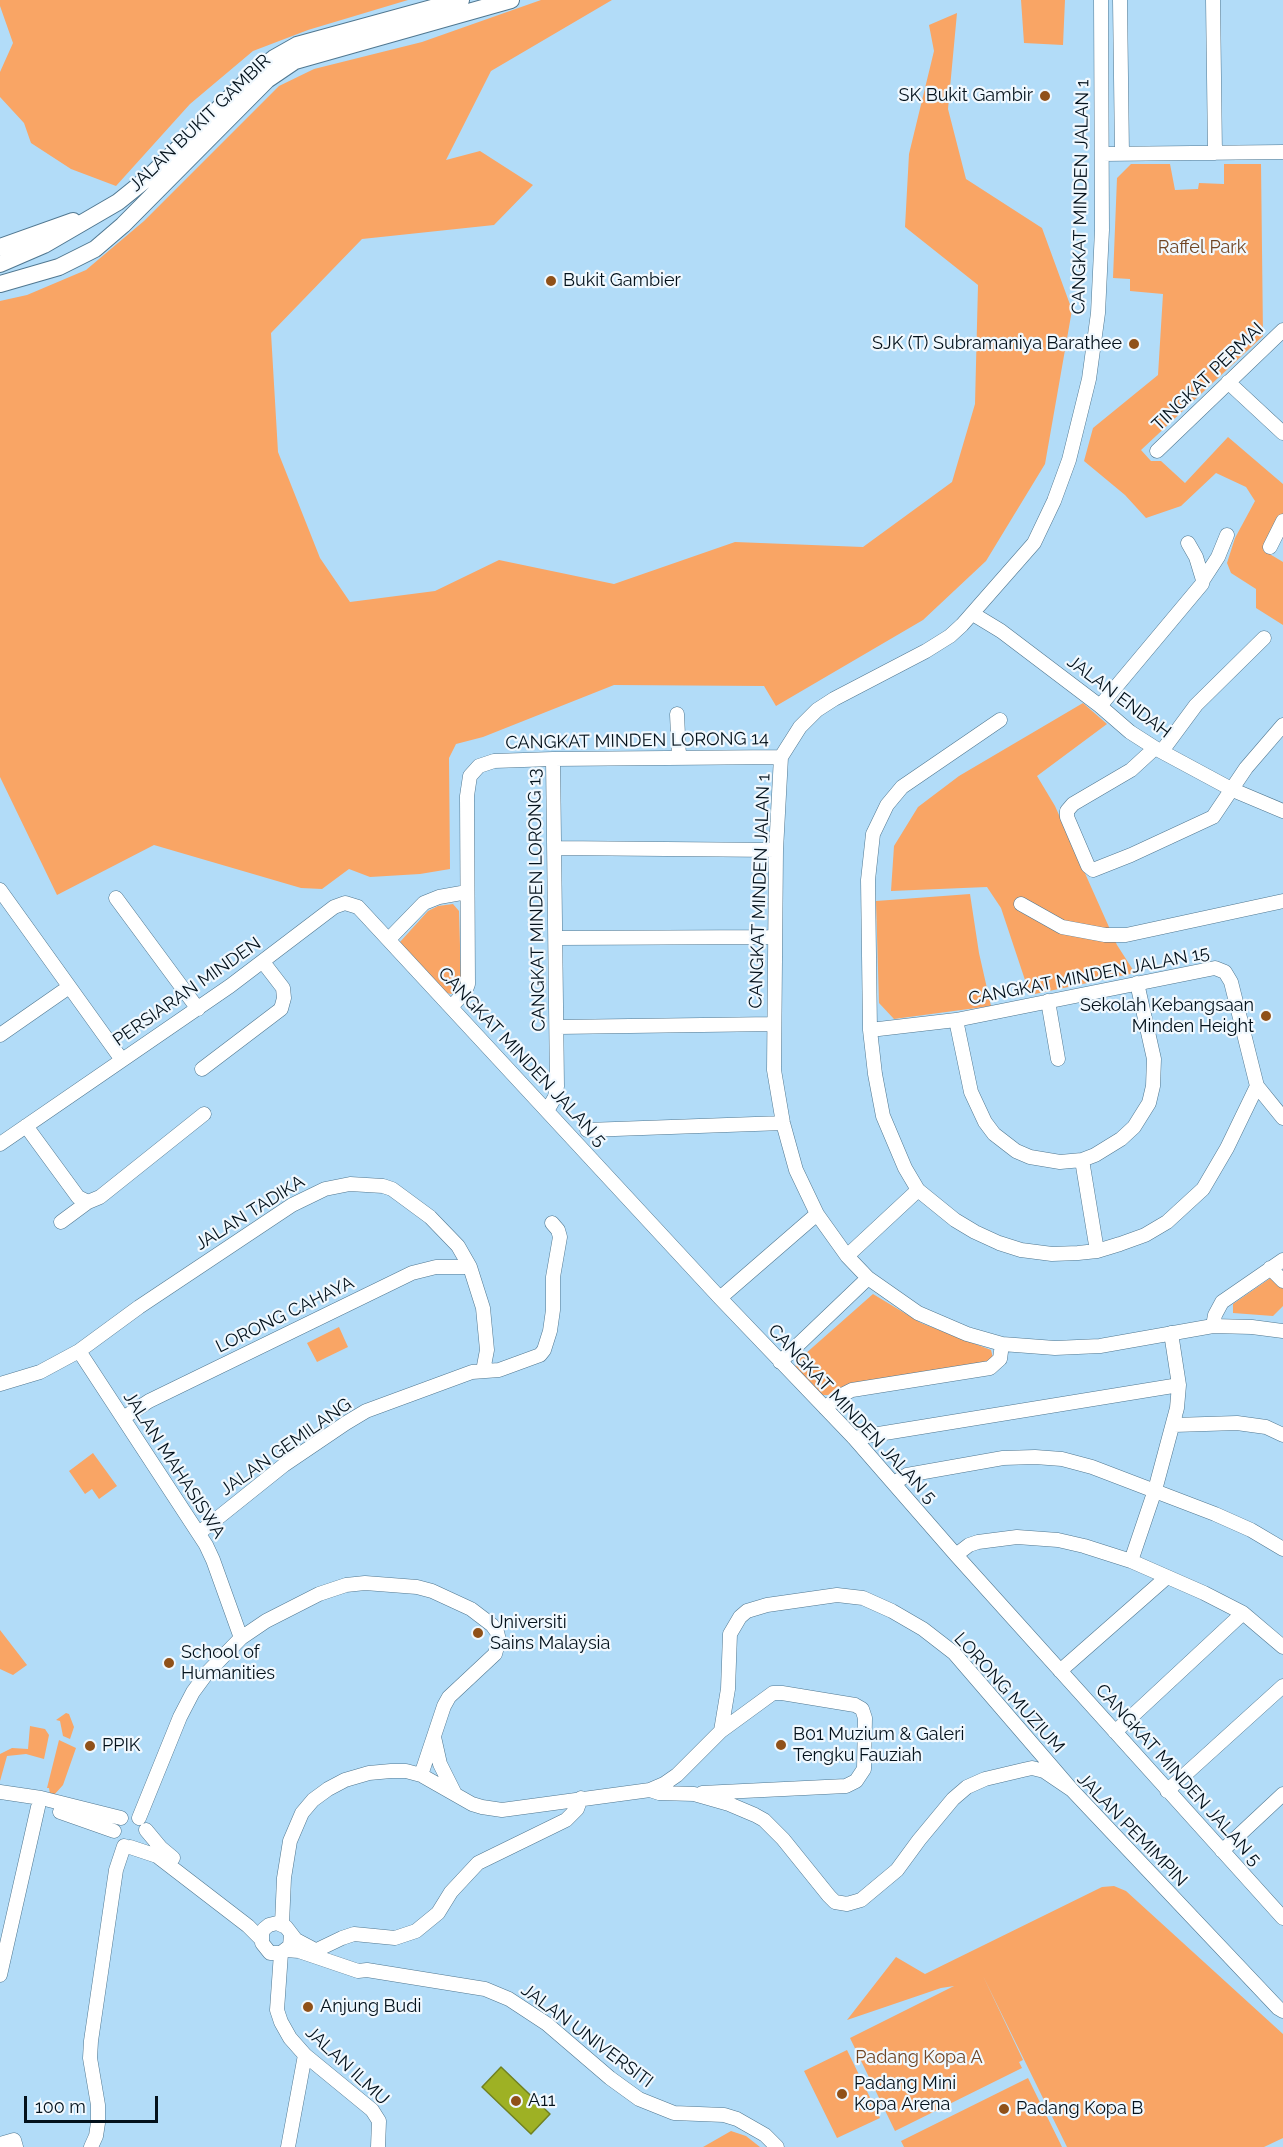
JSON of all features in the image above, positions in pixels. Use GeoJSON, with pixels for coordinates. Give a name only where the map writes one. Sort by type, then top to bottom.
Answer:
{"type":"FeatureCollection","features":[{"type":"Feature","properties":{"kind":"main road","name":"JALAN BUKIT GAMBIR"},"geometry":{"type":"LineString","coordinates":[[0,264],[44,245],[101,214],[149,177],[256,72],[274,58],[297,45],[460,0]]}},
{"type":"Feature","properties":{"kind":"main road","name":"JALAN BUKIT GAMBIR"},"geometry":{"type":"LineString","coordinates":[[0,284],[59,267],[95,249],[123,225],[253,94],[282,69],[313,55],[511,0]]}},
{"type":"Feature","properties":{"kind":"main road"},"geometry":{"type":"LineString","coordinates":[[0,247],[69,222],[101,214]]}},
{"type":"Feature","properties":{"kind":"main road"},"geometry":{"type":"LineString","coordinates":[[44,245],[55,247],[61,252],[62,260],[59,267]]}},
{"type":"Feature","properties":{"kind":"street","name":"CANGKAT MINDEN JALAN 1"},"geometry":{"type":"LineString","coordinates":[[1101,0],[1102,154],[1098,314],[1089,379],[1069,460],[1054,501],[1034,543],[973,614],[950,636],[817,710],[800,727],[781,757],[776,850],[774,1070],[783,1123],[796,1170],[817,1214],[847,1256],[868,1278],[903,1303],[934,1321],[1002,1344],[1055,1348],[1100,1346],[1213,1326],[1283,1331]]}},
{"type":"Feature","properties":{"kind":"street"},"geometry":{"type":"LineString","coordinates":[[1120,0],[1122,154]]}},
{"type":"Feature","properties":{"kind":"street"},"geometry":{"type":"LineString","coordinates":[[1213,0],[1215,153]]}},
{"type":"Feature","properties":{"kind":"street"},"geometry":{"type":"LineString","coordinates":[[1102,154],[1283,152]]}},
{"type":"Feature","properties":{"kind":"street","name":"TINGKAT PERMAI"},"geometry":{"type":"LineString","coordinates":[[1158,451],[1282,332]]}},
{"type":"Feature","properties":{"kind":"street"},"geometry":{"type":"LineString","coordinates":[[1228,382],[1283,433]]}},
{"type":"Feature","properties":{"kind":"street"},"geometry":{"type":"LineString","coordinates":[[1270,547],[1283,521]]}},
{"type":"Feature","properties":{"kind":"street"},"geometry":{"type":"LineString","coordinates":[[1101,706],[1203,580],[1218,557],[1227,535]]}},
{"type":"Feature","properties":{"kind":"street"},"geometry":{"type":"LineString","coordinates":[[1188,543],[1196,557],[1203,580]]}},
{"type":"Feature","properties":{"kind":"street","name":"JALAN ENDAH"},"geometry":{"type":"LineString","coordinates":[[973,614],[1001,631],[1101,706],[1130,732],[1158,750],[1233,790],[1283,811]]}},
{"type":"Feature","properties":{"kind":"street"},"geometry":{"type":"LineString","coordinates":[[1264,638],[1196,705],[1158,750],[1131,770],[1073,804],[1067,811],[1067,817],[1088,866],[1097,870],[1213,817],[1246,768],[1283,725]]}},
{"type":"Feature","properties":{"kind":"street"},"geometry":{"type":"LineString","coordinates":[[677,714],[679,757]]}},
{"type":"Feature","properties":{"kind":"street"},"geometry":{"type":"LineString","coordinates":[[1000,720],[902,787],[887,805],[873,834],[868,880],[870,1030],[875,1074],[883,1116],[905,1168],[918,1190],[955,1220],[999,1243],[1021,1250],[1052,1254],[1097,1251],[1145,1235],[1167,1222],[1203,1189],[1227,1148],[1257,1086],[1283,1118]]}},
{"type":"Feature","properties":{"kind":"street","name":"CANGKAT MINDEN LORONG 14"},"geometry":{"type":"LineString","coordinates":[[451,1007],[465,992],[468,984],[467,796],[470,777],[484,763],[553,759],[781,757]]}},
{"type":"Feature","properties":{"kind":"street","name":"CANGKAT MINDEN LORONG 13"},"geometry":{"type":"LineString","coordinates":[[547,1111],[555,1097],[557,1086],[553,759]]}},
{"type":"Feature","properties":{"kind":"street"},"geometry":{"type":"LineString","coordinates":[[555,848],[776,850]]}},
{"type":"Feature","properties":{"kind":"street"},"geometry":{"type":"LineString","coordinates":[[0,890],[122,1060]]}},
{"type":"Feature","properties":{"kind":"street"},"geometry":{"type":"LineString","coordinates":[[389,939],[424,903],[439,897],[467,892]]}},
{"type":"Feature","properties":{"kind":"street"},"geometry":{"type":"LineString","coordinates":[[116,898],[198,1009]]}},
{"type":"Feature","properties":{"kind":"street"},"geometry":{"type":"LineString","coordinates":[[1021,904],[1062,927],[1104,935],[1126,935],[1283,901]]}},
{"type":"Feature","properties":{"kind":"street","name":"PERSIARAN MINDEN"},"geometry":{"type":"LineString","coordinates":[[0,1144],[198,1009],[341,903],[358,907],[389,939]]}},
{"type":"Feature","properties":{"kind":"street"},"geometry":{"type":"LineString","coordinates":[[556,938],[775,937]]}},
{"type":"Feature","properties":{"kind":"street","name":"CANGKAT MINDEN JALAN 5"},"geometry":{"type":"LineString","coordinates":[[389,939],[720,1298],[854,1438],[1167,1791],[1283,1917]]}},
{"type":"Feature","properties":{"kind":"street"},"geometry":{"type":"LineString","coordinates":[[202,1069],[281,1009],[284,998],[283,988],[263,962]]}},
{"type":"Feature","properties":{"kind":"street","name":"CANGKAT MINDEN JALAN 15"},"geometry":{"type":"LineString","coordinates":[[870,1030],[956,1020],[1210,968],[1221,969],[1231,982],[1257,1086]]}},
{"type":"Feature","properties":{"kind":"street"},"geometry":{"type":"LineString","coordinates":[[956,1020],[971,1092],[985,1122],[994,1134],[1016,1151],[1030,1158],[1053,1161],[1082,1160],[1121,1139],[1134,1127],[1149,1103],[1153,1086],[1154,1059],[1137,983]]}},
{"type":"Feature","properties":{"kind":"street"},"geometry":{"type":"LineString","coordinates":[[0,1035],[69,987]]}},
{"type":"Feature","properties":{"kind":"street"},"geometry":{"type":"LineString","coordinates":[[1048,1001],[1058,1059]]}},
{"type":"Feature","properties":{"kind":"street"},"geometry":{"type":"LineString","coordinates":[[558,1027],[774,1024]]}},
{"type":"Feature","properties":{"kind":"street"},"geometry":{"type":"LineString","coordinates":[[61,1222],[88,1202],[99,1197],[204,1114]]}},
{"type":"Feature","properties":{"kind":"street"},"geometry":{"type":"LineString","coordinates":[[587,1130],[783,1123]]}},
{"type":"Feature","properties":{"kind":"street"},"geometry":{"type":"LineString","coordinates":[[26,1126],[78,1197],[88,1202]]}},
{"type":"Feature","properties":{"kind":"street"},"geometry":{"type":"LineString","coordinates":[[1082,1160],[1097,1251]]}},
{"type":"Feature","properties":{"kind":"street","name":"JALAN TADIKA"},"geometry":{"type":"LineString","coordinates":[[0,1384],[40,1372],[79,1351],[292,1204],[325,1188],[350,1184],[372,1184],[392,1189],[430,1217],[458,1246],[470,1267],[483,1308],[487,1350],[483,1371]]}},
{"type":"Feature","properties":{"kind":"street"},"geometry":{"type":"LineString","coordinates":[[847,1256],[918,1190]]}},
{"type":"Feature","properties":{"kind":"street"},"geometry":{"type":"LineString","coordinates":[[720,1298],[817,1214]]}},
{"type":"Feature","properties":{"kind":"street","name":"JALAN GEMILANG"},"geometry":{"type":"LineString","coordinates":[[199,1533],[284,1465],[366,1411],[472,1372],[499,1370],[540,1355],[544,1350],[553,1310],[553,1277],[560,1237],[552,1222]]}},
{"type":"Feature","properties":{"kind":"street"},"geometry":{"type":"LineString","coordinates":[[1213,1326],[1222,1302],[1283,1260]]}},
{"type":"Feature","properties":{"kind":"street","name":"LORONG CAHAYA"},"geometry":{"type":"LineString","coordinates":[[123,1418],[149,1401],[412,1273],[428,1268],[470,1267]]}},
{"type":"Feature","properties":{"kind":"street"},"geometry":{"type":"LineString","coordinates":[[1270,1268],[1283,1281]]}},
{"type":"Feature","properties":{"kind":"street"},"geometry":{"type":"LineString","coordinates":[[780,1362],[868,1278]]}},
{"type":"Feature","properties":{"kind":"street"},"geometry":{"type":"LineString","coordinates":[[1131,1561],[1174,1425],[1179,1385],[1171,1334]]}},
{"type":"Feature","properties":{"kind":"street"},"geometry":{"type":"LineString","coordinates":[[825,1408],[852,1390],[990,1368],[1000,1359],[1002,1344]]}},
{"type":"Feature","properties":{"kind":"street","name":"JALAN MAHASISWA"},"geometry":{"type":"LineString","coordinates":[[79,1351],[199,1533],[213,1560],[242,1638]]}},
{"type":"Feature","properties":{"kind":"street"},"geometry":{"type":"LineString","coordinates":[[854,1438],[1179,1385]]}},
{"type":"Feature","properties":{"kind":"street"},"geometry":{"type":"LineString","coordinates":[[1174,1425],[1237,1423],[1266,1427],[1283,1435]]}},
{"type":"Feature","properties":{"kind":"street"},"geometry":{"type":"LineString","coordinates":[[894,1483],[907,1475],[937,1468],[1003,1458],[1062,1459],[1155,1490],[1215,1514],[1251,1530],[1283,1549]]}},
{"type":"Feature","properties":{"kind":"street"},"geometry":{"type":"LineString","coordinates":[[956,1555],[969,1545],[978,1542],[1017,1537],[1058,1540],[1084,1546],[1131,1561],[1204,1593],[1243,1613],[1283,1647]]}},
{"type":"Feature","properties":{"kind":"street"},"geometry":{"type":"LineString","coordinates":[[1060,1671],[1167,1577]]}},
{"type":"Feature","properties":{"kind":"street"},"geometry":{"type":"LineString","coordinates":[[127,1846],[140,1843],[143,1839],[142,1824],[179,1720],[193,1692],[207,1673],[242,1638],[266,1621],[302,1601],[355,1584],[417,1587],[432,1591],[471,1609],[492,1625],[497,1632],[498,1648],[491,1659],[449,1697],[444,1706],[421,1775]]}},
{"type":"Feature","properties":{"kind":"street","name":"LORONG MUZIUM"},"geometry":{"type":"LineString","coordinates":[[721,1731],[728,1689],[730,1634],[740,1617],[747,1611],[767,1605],[837,1595],[863,1598],[892,1611],[954,1653],[1072,1791]]}},
{"type":"Feature","properties":{"kind":"street"},"geometry":{"type":"LineString","coordinates":[[1115,1732],[1243,1613]]}},
{"type":"Feature","properties":{"kind":"street"},"geometry":{"type":"LineString","coordinates":[[1167,1791],[1283,1686]]}},
{"type":"Feature","properties":{"kind":"street"},"geometry":{"type":"LineString","coordinates":[[280,1928],[290,1841],[302,1813],[313,1800],[337,1784],[369,1773],[391,1771],[421,1775],[482,1808],[502,1810],[650,1790],[664,1784],[680,1772],[721,1731],[773,1693],[855,1705],[864,1713],[864,1769],[856,1781],[846,1785],[691,1794],[682,1790],[680,1772]]}},
{"type":"Feature","properties":{"kind":"street"},"geometry":{"type":"LineString","coordinates":[[434,1737],[440,1764],[455,1794]]}},
{"type":"Feature","properties":{"kind":"street"},"geometry":{"type":"LineString","coordinates":[[1023,1770],[1028,1763],[1030,1742]]}},
{"type":"Feature","properties":{"kind":"street","name":"JALAN PEMIMPIN"},"geometry":{"type":"LineString","coordinates":[[650,1790],[659,1793],[691,1794],[729,1804],[764,1820],[789,1845],[829,1896],[835,1902],[847,1904],[861,1900],[897,1870],[940,1814],[967,1787],[985,1779],[1032,1768],[1044,1771],[1072,1791],[1283,2011]]}},
{"type":"Feature","properties":{"kind":"street"},"geometry":{"type":"LineString","coordinates":[[0,1792],[40,1798],[121,1818],[132,1815],[142,1824]]}},
{"type":"Feature","properties":{"kind":"street"},"geometry":{"type":"LineString","coordinates":[[1222,1851],[1283,1794]]}},
{"type":"Feature","properties":{"kind":"street"},"geometry":{"type":"LineString","coordinates":[[317,1950],[354,1934],[394,1938],[416,1930],[438,1913],[451,1892],[477,1863],[566,1820],[578,1809],[581,1798]]}},
{"type":"Feature","properties":{"kind":"street"},"geometry":{"type":"LineString","coordinates":[[0,1801],[70,1814],[114,1831]]}},
{"type":"Feature","properties":{"kind":"street"},"geometry":{"type":"LineString","coordinates":[[0,1975],[38,1808]]}},
{"type":"Feature","properties":{"kind":"street"},"geometry":{"type":"LineString","coordinates":[[121,1818],[114,1831],[117,1839],[127,1846],[157,1856],[248,1926],[261,1939]]}},
{"type":"Feature","properties":{"kind":"street","name":"JALAN UNIVERSITI"},"geometry":{"type":"LineString","coordinates":[[142,1824],[161,1848],[254,1920],[280,1928],[303,1944],[362,1965],[367,1970]]}},
{"type":"Feature","properties":{"kind":"street"},"geometry":{"type":"LineString","coordinates":[[91,2147],[96,2136],[98,2105],[90,2058],[91,2041],[116,1870],[127,1846]]}},
{"type":"Feature","properties":{"kind":"street"},"geometry":{"type":"LineString","coordinates":[[280,1928],[292,1940],[279,1952],[263,1947],[261,1939],[264,1929],[280,1928]]}},
{"type":"Feature","properties":{"kind":"street","name":"JALAN UNIVERSITI"},"geometry":{"type":"LineString","coordinates":[[279,1952],[299,1951],[358,1971],[367,1970],[475,1987],[509,1999],[547,2024],[610,2078],[639,2099],[674,2113],[724,2115],[737,2119],[765,2135],[777,2147]]}},
{"type":"Feature","properties":{"kind":"street","name":"JALAN ILMU"},"geometry":{"type":"LineString","coordinates":[[279,1952],[278,2010],[280,2022],[305,2055],[372,2110],[380,2121],[378,2147]]}},
{"type":"Feature","properties":{"kind":"street"},"geometry":{"type":"LineString","coordinates":[[288,2147],[305,2055]]}},
{"type":"Feature","properties":{"kind":"street"},"geometry":{"type":"LineString","coordinates":[[0,2144],[15,2143]]}},
{"type":"Feature","properties":{"kind":"green space"},"geometry":{"type":"Polygon","coordinates":[[[0,0],[408,0],[308,30],[253,51],[190,104],[116,186],[71,169],[31,143],[24,123],[0,97],[0,72],[13,43],[0,0]]]}},
{"type":"Feature","properties":{"kind":"green space"},"geometry":{"type":"Polygon","coordinates":[[[541,0],[612,0],[491,71],[446,160],[480,151],[533,185],[494,225],[362,239],[271,333],[278,452],[320,558],[350,602],[435,591],[499,560],[614,584],[735,542],[863,547],[952,482],[975,404],[978,285],[905,227],[909,154],[934,51],[929,25],[957,13],[948,109],[966,179],[1042,228],[1072,310],[1045,464],[986,561],[923,620],[776,706],[764,686],[614,685],[483,737],[456,744],[449,758],[450,869],[420,874],[370,877],[349,869],[322,889],[301,888],[154,845],[57,895],[0,777],[0,301],[27,295],[86,270],[144,221],[279,86],[314,69],[422,42],[541,0]]]}},
{"type":"Feature","properties":{"kind":"green space"},"geometry":{"type":"Polygon","coordinates":[[[1021,0],[1065,0],[1063,45],[1024,43],[1021,0]]]}},
{"type":"Feature","properties":{"kind":"green space","name":"Raffel Park"},"geometry":{"type":"Polygon","coordinates":[[[1131,164],[1170,164],[1175,190],[1198,189],[1199,183],[1224,184],[1224,164],[1261,164],[1263,336],[1141,450],[1151,461],[1161,461],[1185,483],[1228,437],[1283,484],[1283,513],[1263,550],[1283,562],[1283,625],[1256,608],[1256,589],[1231,573],[1227,563],[1235,538],[1255,501],[1246,487],[1216,473],[1181,506],[1146,518],[1125,495],[1084,461],[1093,428],[1158,375],[1163,294],[1130,291],[1130,279],[1113,278],[1117,178],[1131,164]]]}},
{"type":"Feature","properties":{"kind":"green space"},"geometry":{"type":"Polygon","coordinates":[[[1083,703],[1107,724],[1037,776],[1055,806],[1117,945],[1135,973],[1030,995],[1001,908],[987,887],[891,891],[894,846],[918,807],[959,776],[1083,703]]]}},
{"type":"Feature","properties":{"kind":"green space"},"geometry":{"type":"Polygon","coordinates":[[[970,894],[979,953],[991,1006],[894,1019],[879,1003],[876,901],[970,894]]]}},
{"type":"Feature","properties":{"kind":"green space"},"geometry":{"type":"Polygon","coordinates":[[[453,904],[459,911],[461,980],[459,990],[451,994],[447,993],[400,942],[428,911],[438,906],[453,904]]]}},
{"type":"Feature","properties":{"kind":"green space"},"geometry":{"type":"Polygon","coordinates":[[[1272,1277],[1283,1289],[1283,1306],[1273,1316],[1233,1313],[1233,1304],[1272,1277]]]}},
{"type":"Feature","properties":{"kind":"green space"},"geometry":{"type":"Polygon","coordinates":[[[873,1294],[921,1323],[991,1350],[993,1358],[987,1362],[849,1385],[830,1395],[819,1395],[795,1370],[796,1362],[873,1294]]]}},
{"type":"Feature","properties":{"kind":"green space"},"geometry":{"type":"Polygon","coordinates":[[[339,1327],[348,1347],[317,1362],[307,1343],[339,1327]]]}},
{"type":"Feature","properties":{"kind":"green space"},"geometry":{"type":"Polygon","coordinates":[[[93,1453],[117,1486],[99,1499],[92,1489],[85,1494],[69,1471],[93,1453]]]}},
{"type":"Feature","properties":{"kind":"green space"},"geometry":{"type":"Polygon","coordinates":[[[0,1630],[27,1665],[13,1675],[0,1669],[0,1630]]]}},
{"type":"Feature","properties":{"kind":"green space"},"geometry":{"type":"Polygon","coordinates":[[[66,1713],[69,1714],[74,1727],[70,1739],[63,1736],[60,1721],[56,1720],[66,1713]]]}},
{"type":"Feature","properties":{"kind":"green space"},"geometry":{"type":"Polygon","coordinates":[[[30,1726],[45,1729],[49,1735],[44,1759],[26,1754],[7,1756],[0,1781],[0,1754],[12,1748],[28,1749],[30,1726]]]}},
{"type":"Feature","properties":{"kind":"green space"},"geometry":{"type":"Polygon","coordinates":[[[59,1740],[76,1748],[63,1785],[54,1795],[50,1794],[47,1788],[59,1740]]]}},
{"type":"Feature","properties":{"kind":"green space","name":"Padang Kopa A"},"geometry":{"type":"Polygon","coordinates":[[[1114,1886],[1126,1891],[1283,2034],[1283,2138],[1264,2147],[1067,2147],[983,1976],[1023,2060],[1019,2062],[1022,2068],[895,2131],[850,2038],[954,1986],[941,1988],[847,2020],[896,1957],[925,1974],[1102,1887],[1114,1886]]]}},
{"type":"Feature","properties":{"kind":"green space","name":"Padang Mini Kopa Arena"},"geometry":{"type":"Polygon","coordinates":[[[847,2050],[880,2118],[837,2138],[804,2071],[847,2050]]]}},
{"type":"Feature","properties":{"kind":"green space","name":"Padang Kopa B"},"geometry":{"type":"Polygon","coordinates":[[[1028,2078],[1062,2147],[904,2147],[901,2141],[1028,2078]]]}},
{"type":"Feature","properties":{"kind":"green space"},"geometry":{"type":"Polygon","coordinates":[[[731,2131],[746,2136],[760,2147],[703,2147],[731,2131]]]}},
{"type":"Feature","properties":{"kind":"shaded area","name":"A11"},"geometry":{"type":"Polygon","coordinates":[[[501,2067],[550,2114],[531,2134],[482,2087],[501,2067]]]}},
{"type":"Feature","properties":{"kind":"place","name":"SK Bukit Gambir"},"geometry":{"type":"Point","coordinates":[1045,96]}},
{"type":"Feature","properties":{"kind":"place","name":"Bukit Gambier"},"geometry":{"type":"Point","coordinates":[551,281]}},
{"type":"Feature","properties":{"kind":"place","name":"SJK (T) Subramaniya Barathee"},"geometry":{"type":"Point","coordinates":[1134,344]}},
{"type":"Feature","properties":{"kind":"place","name":"Sekolah Kebangsaan Minden Height"},"geometry":{"type":"Point","coordinates":[1266,1016]}},
{"type":"Feature","properties":{"kind":"place","name":"Universiti Sains Malaysia"},"geometry":{"type":"Point","coordinates":[478,1633]}},
{"type":"Feature","properties":{"kind":"place","name":"School of Humanities"},"geometry":{"type":"Point","coordinates":[169,1663]}},
{"type":"Feature","properties":{"kind":"place","name":"B01 Muzium & Galeri Tengku Fauziah"},"geometry":{"type":"Point","coordinates":[781,1745]}},
{"type":"Feature","properties":{"kind":"place","name":"PPIK"},"geometry":{"type":"Point","coordinates":[90,1746]}},
{"type":"Feature","properties":{"kind":"place","name":"Anjung Budi"},"geometry":{"type":"Point","coordinates":[308,2007]}},
{"type":"Feature","properties":{"kind":"place","name":"Padang Mini Kopa Arena"},"geometry":{"type":"Point","coordinates":[842,2094]}},
{"type":"Feature","properties":{"kind":"place","name":"A11"},"geometry":{"type":"Point","coordinates":[516,2101]}},
{"type":"Feature","properties":{"kind":"place","name":"Padang Kopa B"},"geometry":{"type":"Point","coordinates":[1004,2109]}}]}
